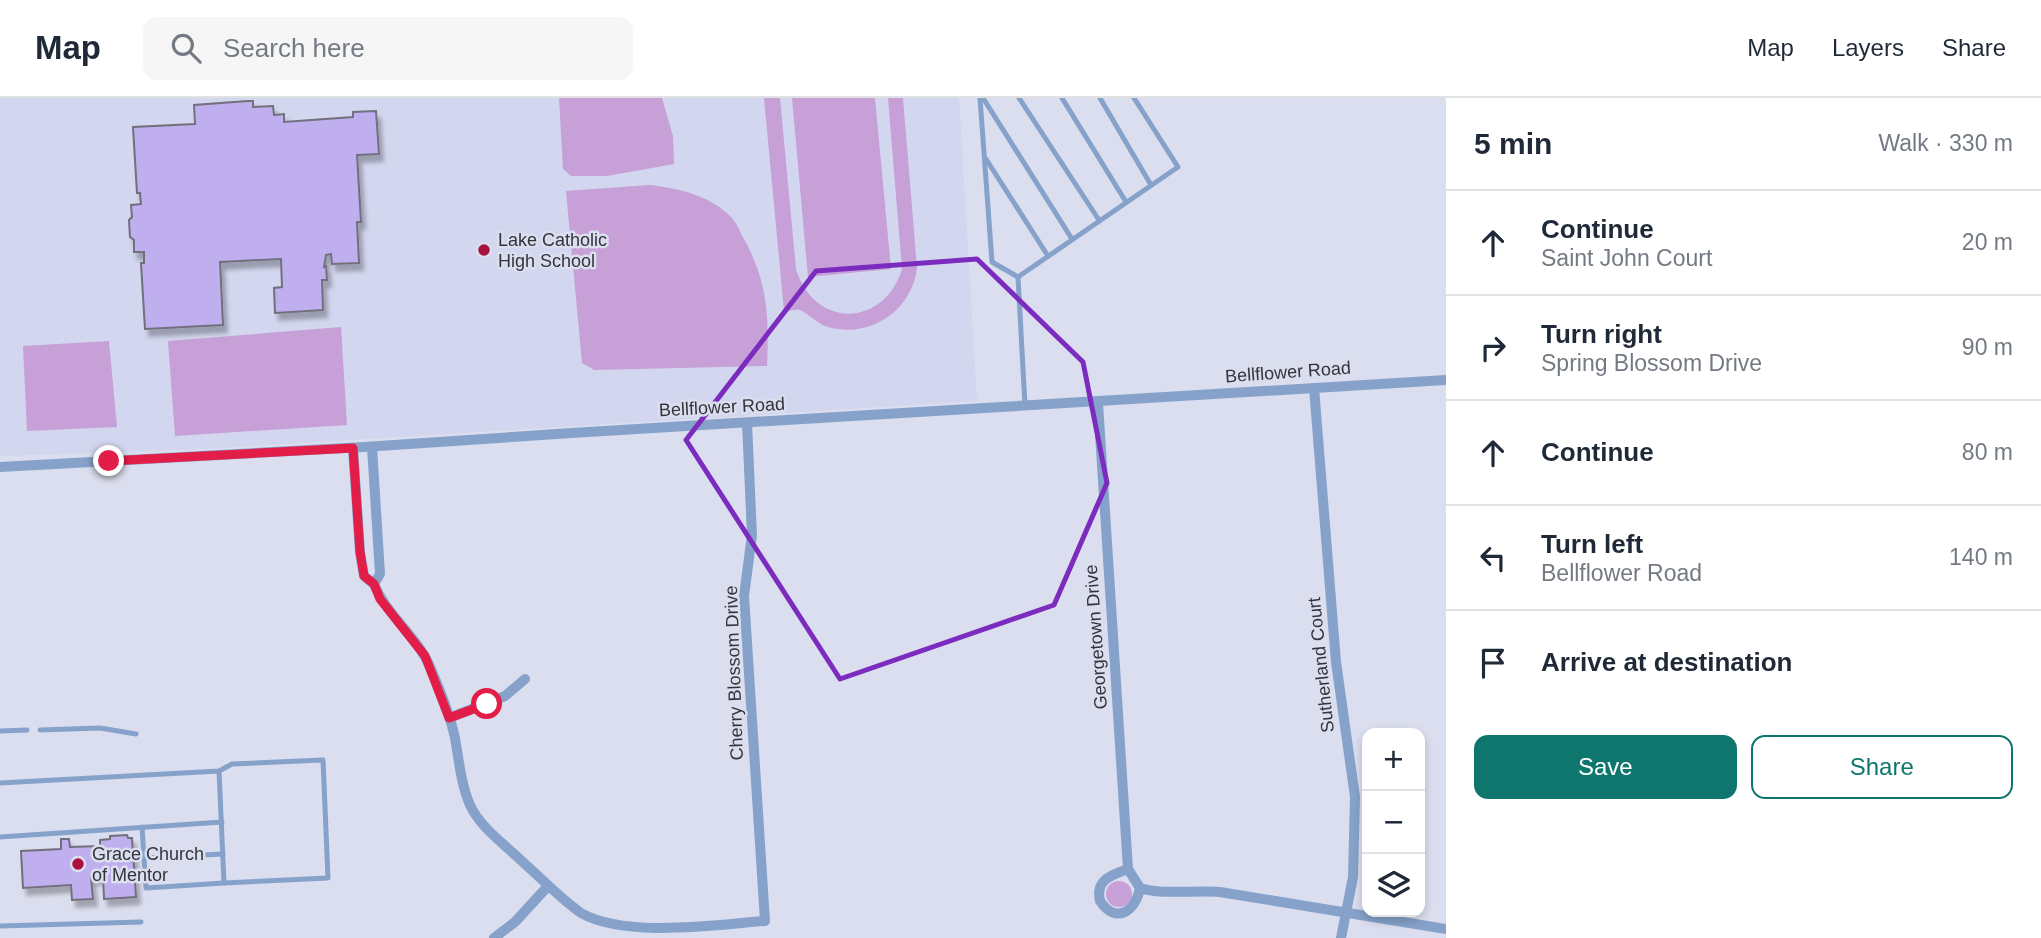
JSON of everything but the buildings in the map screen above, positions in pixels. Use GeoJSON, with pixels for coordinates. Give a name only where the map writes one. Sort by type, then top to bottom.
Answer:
{"type":"FeatureCollection","features":[{"type":"Feature","properties":{"kind":"street","name":"Bellflower Road"},"geometry":{"type":"LineString","coordinates":[[0,467],[372,447],[1446,380]]}},
{"type":"Feature","properties":{"kind":"street","name":"Sutherland Court"},"geometry":{"type":"LineString","coordinates":[[1314,388],[1336,662],[1354,797],[1353,877],[1341,938]]}},
{"type":"Feature","properties":{"kind":"street","name":"Georgetown Drive"},"geometry":{"type":"LineString","coordinates":[[1098,403],[1128,869],[1140,888]]}},
{"type":"Feature","properties":{"kind":"street","name":"Cherry Blossom Drive"},"geometry":{"type":"LineString","coordinates":[[548,886],[582,913],[621,927],[668,928],[765,921],[744,596],[752,535],[747,423]]}},
{"type":"Feature","properties":{"kind":"street"},"geometry":{"type":"LineString","coordinates":[[372,447],[380,573],[374,584]]}},
{"type":"Feature","properties":{"kind":"street"},"geometry":{"type":"LineString","coordinates":[[353,448],[364,576],[374,584],[380,599],[425,656],[449,718],[462,781],[472,809],[485,826],[548,886],[514,922],[494,938]]}},
{"type":"Feature","properties":{"kind":"street"},"geometry":{"type":"LineString","coordinates":[[449,718],[505,696],[525,679]]}},
{"type":"Feature","properties":{"kind":"street"},"geometry":{"type":"LineString","coordinates":[[1128,869],[1102,881],[1099,888],[1100,901],[1109,911],[1123,913],[1135,906],[1140,888],[1152,892],[1193,890],[1220,892],[1446,929]]}},
{"type":"Feature","properties":{"kind":"lane"},"geometry":{"type":"LineString","coordinates":[[982,98],[992,262],[1018,277]]}},
{"type":"Feature","properties":{"kind":"lane"},"geometry":{"type":"LineString","coordinates":[[982,98],[1072,239]]}},
{"type":"Feature","properties":{"kind":"lane"},"geometry":{"type":"LineString","coordinates":[[1019,98],[1099,220]]}},
{"type":"Feature","properties":{"kind":"lane"},"geometry":{"type":"LineString","coordinates":[[1062,98],[1126,202]]}},
{"type":"Feature","properties":{"kind":"lane"},"geometry":{"type":"LineString","coordinates":[[1100,98],[1151,185]]}},
{"type":"Feature","properties":{"kind":"lane"},"geometry":{"type":"LineString","coordinates":[[1018,277],[1178,167],[1134,98]]}},
{"type":"Feature","properties":{"kind":"lane"},"geometry":{"type":"LineString","coordinates":[[984,156],[1048,256]]}},
{"type":"Feature","properties":{"kind":"lane"},"geometry":{"type":"LineString","coordinates":[[1018,277],[1026,406]]}},
{"type":"Feature","properties":{"kind":"lane"},"geometry":{"type":"LineString","coordinates":[[40,730],[100,728],[136,734]]}},
{"type":"Feature","properties":{"kind":"lane"},"geometry":{"type":"LineString","coordinates":[[0,731],[27,730]]}},
{"type":"Feature","properties":{"kind":"lane"},"geometry":{"type":"LineString","coordinates":[[0,783],[219,771],[232,764],[323,760],[328,878],[146,888],[142,827]]}},
{"type":"Feature","properties":{"kind":"lane"},"geometry":{"type":"LineString","coordinates":[[219,771],[224,883]]}},
{"type":"Feature","properties":{"kind":"lane"},"geometry":{"type":"LineString","coordinates":[[0,837],[222,822]]}},
{"type":"Feature","properties":{"kind":"lane"},"geometry":{"type":"LineString","coordinates":[[144,858],[223,854]]}},
{"type":"Feature","properties":{"kind":"lane"},"geometry":{"type":"LineString","coordinates":[[0,926],[141,922]]}},
{"type":"Feature","properties":{"kind":"highlighted area"},"geometry":{"type":"Polygon","coordinates":[[[977,259],[1083,362],[1107,483],[1054,605],[840,679],[686,440],[816,271],[977,259]]]}},
{"type":"Feature","properties":{"kind":"shaded area","name":"Lake Catholic High School"},"geometry":{"type":"Polygon","coordinates":[[[0,98],[959,98],[977,401],[205,449],[0,456],[0,98]]]}},
{"type":"Feature","properties":{"kind":"shaded area"},"geometry":{"type":"Polygon","coordinates":[[[559,98],[662,98],[673,136],[674,164],[607,176],[571,176],[563,169],[559,98]]]}},
{"type":"Feature","properties":{"kind":"shaded area"},"geometry":{"type":"Polygon","coordinates":[[[764,98],[780,98],[796,269],[805,289],[818,303],[833,311],[849,314],[865,311],[880,302],[893,288],[902,269],[888,98],[903,98],[917,268],[907,297],[887,318],[874,325],[844,330],[824,326],[800,310],[784,311],[764,98]]]}},
{"type":"Feature","properties":{"kind":"shaded area"},"geometry":{"type":"Polygon","coordinates":[[[792,98],[875,98],[891,269],[808,277],[792,98]]]}},
{"type":"Feature","properties":{"kind":"shaded area"},"geometry":{"type":"Polygon","coordinates":[[[649,185],[671,188],[703,198],[722,209],[734,221],[752,255],[762,285],[768,332],[767,366],[594,370],[582,363],[566,191],[649,185]]]}},
{"type":"Feature","properties":{"kind":"shaded area"},"geometry":{"type":"Polygon","coordinates":[[[341,327],[347,425],[175,436],[168,341],[341,327]]]}},
{"type":"Feature","properties":{"kind":"shaded area"},"geometry":{"type":"Polygon","coordinates":[[[109,341],[117,427],[27,431],[23,346],[109,341]]]}},
{"type":"Feature","properties":{"kind":"shaded area"},"geometry":{"type":"Polygon","coordinates":[[[1119,881],[1129,884],[1132,894],[1129,904],[1119,907],[1109,904],[1106,894],[1109,884],[1119,881]]]}},
{"type":"Feature","properties":{"kind":"place","name":"Lake Catholic High School"},"geometry":{"type":"Point","coordinates":[484,250]}},
{"type":"Feature","properties":{"kind":"place","name":"Grace Church of Mentor"},"geometry":{"type":"Point","coordinates":[78,864]}},
{"type":"Feature","properties":{"kind":"route"},"geometry":{"type":"LineString","coordinates":[[109,461],[353,448],[364,576],[374,584],[380,599],[425,656],[449,718],[487,704]]}}]}
